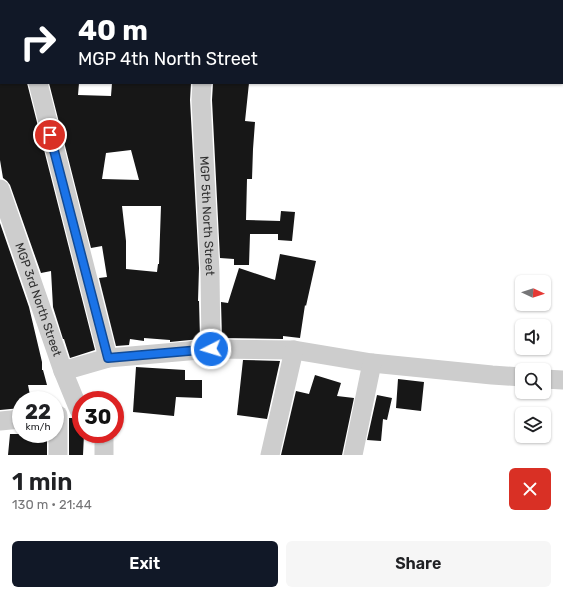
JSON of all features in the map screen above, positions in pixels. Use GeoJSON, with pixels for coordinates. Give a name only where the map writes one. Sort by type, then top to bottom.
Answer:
{"type":"FeatureCollection","features":[{"type":"Feature","properties":{"kind":"street"},"geometry":{"type":"LineString","coordinates":[[38,84],[108,358]]}},
{"type":"Feature","properties":{"kind":"street","name":"MGP 5th North Street"},"geometry":{"type":"LineString","coordinates":[[202,84],[201,100],[210,272],[211,349]]}},
{"type":"Feature","properties":{"kind":"street","name":"MGP 3rd North Street"},"geometry":{"type":"LineString","coordinates":[[0,189],[63,371],[72,392]]}},
{"type":"Feature","properties":{"kind":"street"},"geometry":{"type":"LineString","coordinates":[[63,371],[108,358],[211,349],[294,350],[372,363],[515,377]]}},
{"type":"Feature","properties":{"kind":"street"},"geometry":{"type":"LineString","coordinates":[[270,455],[294,350]]}},
{"type":"Feature","properties":{"kind":"street"},"geometry":{"type":"LineString","coordinates":[[353,455],[372,363]]}},
{"type":"Feature","properties":{"kind":"street"},"geometry":{"type":"LineString","coordinates":[[551,379],[563,380]]}},
{"type":"Feature","properties":{"kind":"street"},"geometry":{"type":"LineString","coordinates":[[0,421],[12,419]]}},
{"type":"Feature","properties":{"kind":"street"},"geometry":{"type":"LineString","coordinates":[[57,443],[58,455]]}},
{"type":"Feature","properties":{"kind":"street"},"geometry":{"type":"LineString","coordinates":[[104,443],[104,455]]}},
{"type":"Feature","properties":{"kind":"building"},"geometry":{"type":"Polygon","coordinates":[[[0,84],[27,84],[95,350],[70,358],[53,307],[51,271],[41,273],[10,185],[3,178],[0,160],[0,84]]]}},
{"type":"Feature","properties":{"kind":"building"},"geometry":{"type":"Polygon","coordinates":[[[49,84],[79,84],[78,95],[111,96],[112,84],[191,84],[190,100],[199,268],[198,301],[200,339],[170,342],[170,340],[144,338],[144,341],[130,339],[129,345],[116,346],[99,278],[107,277],[102,246],[91,248],[49,84]],[[131,150],[106,153],[102,179],[139,180],[131,150]],[[122,206],[126,241],[126,269],[157,272],[159,264],[161,206],[122,206]]]}},
{"type":"Feature","properties":{"kind":"building"},"geometry":{"type":"Polygon","coordinates":[[[213,84],[249,84],[245,121],[255,122],[252,179],[247,179],[246,220],[280,221],[281,211],[295,212],[292,241],[278,240],[278,234],[250,234],[249,265],[234,265],[234,259],[220,258],[212,100],[213,84]]]}},
{"type":"Feature","properties":{"kind":"building"},"geometry":{"type":"Polygon","coordinates":[[[0,223],[29,307],[42,362],[42,370],[47,385],[28,385],[29,391],[12,391],[12,409],[0,410],[0,223]]]}},
{"type":"Feature","properties":{"kind":"building"},"geometry":{"type":"Polygon","coordinates":[[[280,254],[316,261],[306,306],[305,305],[300,338],[283,336],[283,339],[222,338],[221,302],[228,303],[239,268],[275,280],[280,254]]]}},
{"type":"Feature","properties":{"kind":"building"},"geometry":{"type":"Polygon","coordinates":[[[243,360],[280,361],[267,419],[237,415],[243,360]]]}},
{"type":"Feature","properties":{"kind":"building"},"geometry":{"type":"Polygon","coordinates":[[[136,367],[185,370],[185,380],[202,380],[202,398],[176,397],[174,416],[133,412],[136,367]]]}},
{"type":"Feature","properties":{"kind":"building"},"geometry":{"type":"Polygon","coordinates":[[[315,375],[341,383],[337,396],[354,398],[342,455],[281,455],[296,391],[309,394],[315,375]]]}},
{"type":"Feature","properties":{"kind":"building"},"geometry":{"type":"Polygon","coordinates":[[[398,379],[424,382],[421,411],[396,408],[398,379]]]}},
{"type":"Feature","properties":{"kind":"building"},"geometry":{"type":"Polygon","coordinates":[[[377,395],[392,398],[387,420],[383,419],[381,441],[367,440],[377,395]]]}},
{"type":"Feature","properties":{"kind":"building"},"geometry":{"type":"Polygon","coordinates":[[[69,418],[72,418],[72,443],[84,443],[83,455],[69,455],[69,418]]]}},
{"type":"Feature","properties":{"kind":"building"},"geometry":{"type":"Polygon","coordinates":[[[10,434],[12,434],[12,443],[47,443],[47,455],[8,455],[10,434]]]}},
{"type":"Feature","properties":{"kind":"route"},"geometry":{"type":"LineString","coordinates":[[50,135],[108,358],[211,349]]}}]}
